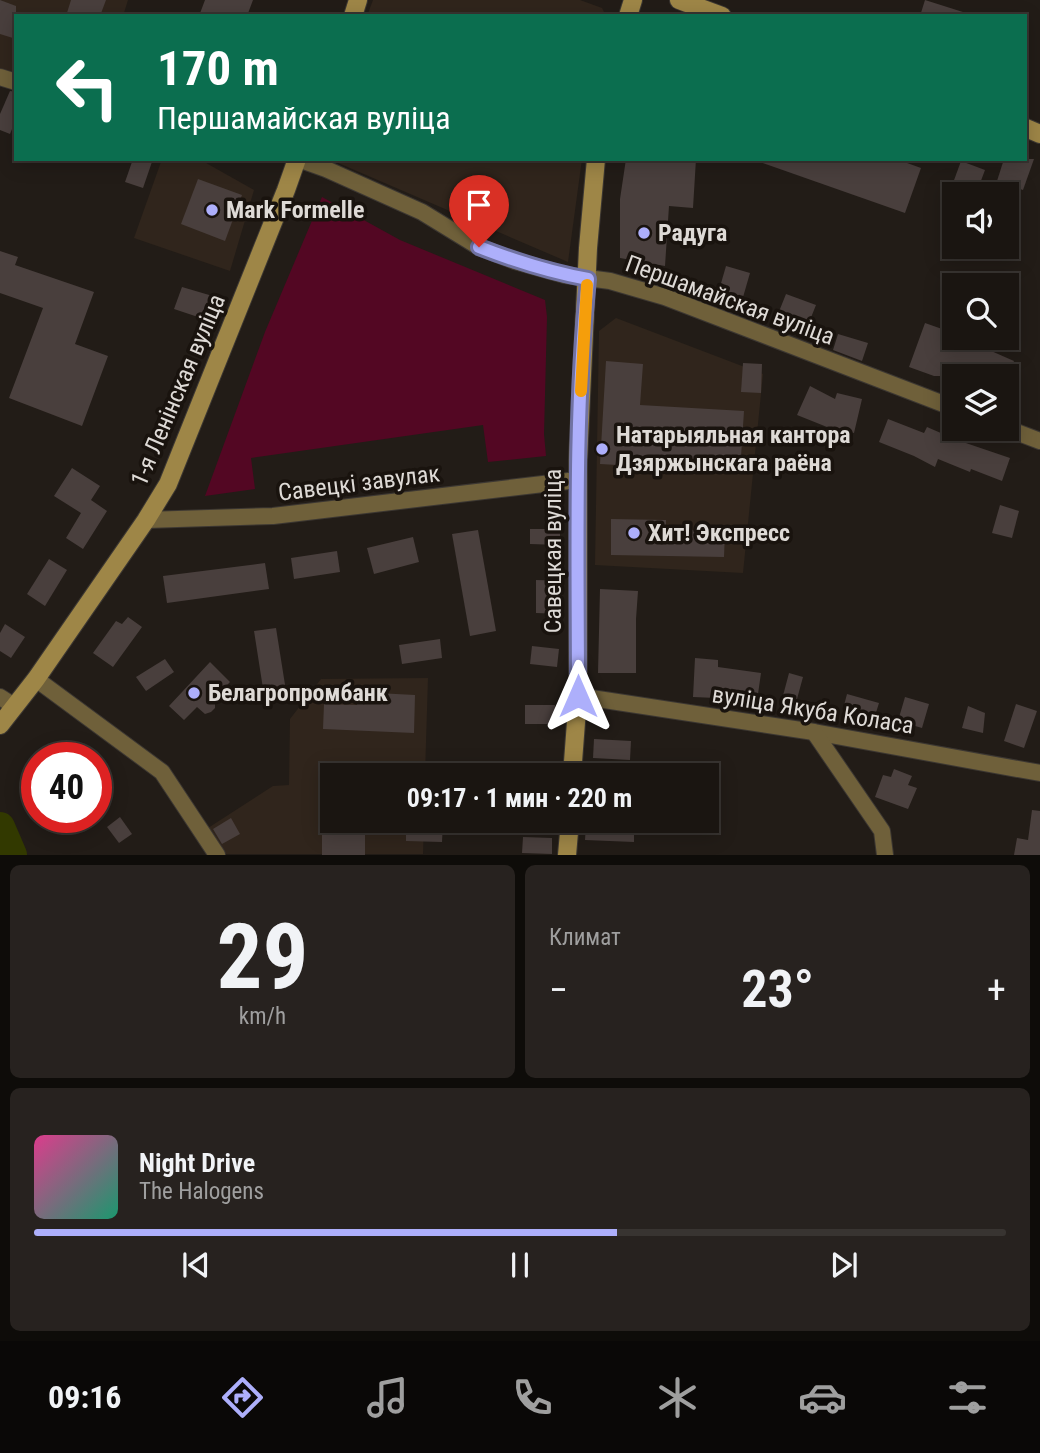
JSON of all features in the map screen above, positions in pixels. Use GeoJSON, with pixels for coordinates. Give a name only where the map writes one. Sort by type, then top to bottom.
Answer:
{"type":"FeatureCollection","features":[{"type":"Feature","properties":{"kind":"street"},"geometry":{"type":"LineString","coordinates":[[679,0],[717,14]]}},
{"type":"Feature","properties":{"kind":"street","name":"1-я Ленінская вуліца"},"geometry":{"type":"LineString","coordinates":[[0,725],[7,701],[36,679],[168,484],[296,161]]}},
{"type":"Feature","properties":{"kind":"street","name":"Першамайская вуліца"},"geometry":{"type":"LineString","coordinates":[[303,161],[422,212],[479,247],[515,261],[565,275],[610,281],[665,297],[942,403]]}},
{"type":"Feature","properties":{"kind":"street","name":"Савецкая вуліца"},"geometry":{"type":"LineString","coordinates":[[573,763],[578,696],[577,480],[588,248],[596,161]]}},
{"type":"Feature","properties":{"kind":"street"},"geometry":{"type":"LineString","coordinates":[[1019,433],[1040,441]]}},
{"type":"Feature","properties":{"kind":"street","name":"Савецкі завулак"},"geometry":{"type":"LineString","coordinates":[[146,520],[273,516],[577,480]]}},
{"type":"Feature","properties":{"kind":"street"},"geometry":{"type":"LineString","coordinates":[[36,679],[163,772],[217,855]]}},
{"type":"Feature","properties":{"kind":"street","name":"вуліца Якуба Коласа"},"geometry":{"type":"LineString","coordinates":[[578,696],[814,732],[1040,773]]}},
{"type":"Feature","properties":{"kind":"street"},"geometry":{"type":"LineString","coordinates":[[814,732],[882,831],[884,855]]}},
{"type":"Feature","properties":{"kind":"street"},"geometry":{"type":"LineString","coordinates":[[568,855],[569,833]]}},
{"type":"Feature","properties":{"kind":"shaded area"},"geometry":{"type":"Polygon","coordinates":[[[0,0],[128,0],[124,14],[14,14],[14,87],[0,83],[0,0]]]}},
{"type":"Feature","properties":{"kind":"shaded area"},"geometry":{"type":"Polygon","coordinates":[[[373,0],[580,0],[602,8],[605,14],[368,14],[373,0]]]}},
{"type":"Feature","properties":{"kind":"shaded area"},"geometry":{"type":"Polygon","coordinates":[[[161,161],[203,161],[254,190],[230,271],[134,238],[161,161]]]}},
{"type":"Feature","properties":{"kind":"shaded area"},"geometry":{"type":"Polygon","coordinates":[[[582,161],[568,262],[336,162],[582,161]]]}},
{"type":"Feature","properties":{"kind":"shaded area"},"geometry":{"type":"Polygon","coordinates":[[[322,197],[400,240],[545,300],[546,456],[488,462],[483,425],[251,458],[255,489],[205,496],[265,332],[322,197]]]}},
{"type":"Feature","properties":{"kind":"shaded area"},"geometry":{"type":"Polygon","coordinates":[[[616,318],[763,374],[743,573],[595,565],[599,331],[616,318]]]}},
{"type":"Feature","properties":{"kind":"shaded area"},"geometry":{"type":"Polygon","coordinates":[[[428,678],[425,763],[320,763],[320,833],[424,833],[423,854],[226,854],[208,828],[273,786],[289,785],[290,719],[321,679],[428,678]]]}},
{"type":"Feature","properties":{"kind":"building"},"geometry":{"type":"Polygon","coordinates":[[[0,0],[16,6],[16,14],[14,38],[0,34],[0,0]]]}},
{"type":"Feature","properties":{"kind":"building"},"geometry":{"type":"Polygon","coordinates":[[[71,0],[106,0],[101,14],[67,14],[71,0]]]}},
{"type":"Feature","properties":{"kind":"building"},"geometry":{"type":"Polygon","coordinates":[[[205,0],[253,0],[248,14],[200,14],[205,0]]]}},
{"type":"Feature","properties":{"kind":"building"},"geometry":{"type":"Polygon","coordinates":[[[925,0],[966,13],[966,14],[921,14],[925,0]]]}},
{"type":"Feature","properties":{"kind":"building"},"geometry":{"type":"Polygon","coordinates":[[[10,91],[14,92],[14,124],[10,134],[0,130],[0,114],[10,91]]]}},
{"type":"Feature","properties":{"kind":"building"},"geometry":{"type":"Polygon","coordinates":[[[1034,159],[1023,190],[1019,189],[1019,182],[997,181],[1003,161],[1034,159]]]}},
{"type":"Feature","properties":{"kind":"building"},"geometry":{"type":"Polygon","coordinates":[[[132,161],[152,161],[143,188],[125,182],[132,161]]]}},
{"type":"Feature","properties":{"kind":"building","name":"Радуга"},"geometry":{"type":"Polygon","coordinates":[[[626,161],[696,161],[693,208],[669,206],[665,266],[620,258],[620,199],[626,161]]]}},
{"type":"Feature","properties":{"kind":"building"},"geometry":{"type":"Polygon","coordinates":[[[757,161],[902,161],[921,168],[905,213],[757,161]]]}},
{"type":"Feature","properties":{"kind":"building"},"geometry":{"type":"Polygon","coordinates":[[[961,161],[985,170],[980,182],[953,182],[961,161]]]}},
{"type":"Feature","properties":{"kind":"building","name":"Mark Formelle"},"geometry":{"type":"Polygon","coordinates":[[[198,179],[242,195],[225,241],[181,224],[198,179]]]}},
{"type":"Feature","properties":{"kind":"building"},"geometry":{"type":"Polygon","coordinates":[[[0,251],[18,257],[15,265],[94,292],[75,344],[108,356],[82,426],[9,398],[43,308],[0,293],[0,251]]]}},
{"type":"Feature","properties":{"kind":"building"},"geometry":{"type":"Polygon","coordinates":[[[726,266],[750,273],[739,311],[715,304],[726,266]]]}},
{"type":"Feature","properties":{"kind":"building"},"geometry":{"type":"Polygon","coordinates":[[[182,287],[216,297],[207,320],[174,309],[182,287]]]}},
{"type":"Feature","properties":{"kind":"building"},"geometry":{"type":"Polygon","coordinates":[[[786,294],[816,305],[804,335],[774,324],[786,294]]]}},
{"type":"Feature","properties":{"kind":"building"},"geometry":{"type":"Polygon","coordinates":[[[925,323],[942,329],[942,350],[989,350],[1014,361],[1013,364],[942,364],[942,376],[934,376],[909,367],[925,323]]]}},
{"type":"Feature","properties":{"kind":"building"},"geometry":{"type":"Polygon","coordinates":[[[838,334],[868,343],[862,361],[833,350],[838,334]]]}},
{"type":"Feature","properties":{"kind":"building"},"geometry":{"type":"Polygon","coordinates":[[[606,361],[643,364],[640,405],[744,411],[740,472],[600,464],[606,361]]]}},
{"type":"Feature","properties":{"kind":"building"},"geometry":{"type":"Polygon","coordinates":[[[743,363],[762,364],[761,393],[741,392],[743,363]]]}},
{"type":"Feature","properties":{"kind":"building"},"geometry":{"type":"Polygon","coordinates":[[[810,386],[835,399],[837,393],[862,399],[854,433],[827,427],[797,415],[810,386]]]}},
{"type":"Feature","properties":{"kind":"building"},"geometry":{"type":"Polygon","coordinates":[[[888,419],[924,433],[927,427],[942,434],[942,441],[960,441],[1010,458],[1002,481],[938,459],[935,467],[879,442],[888,419]]]}},
{"type":"Feature","properties":{"kind":"building"},"geometry":{"type":"Polygon","coordinates":[[[72,468],[100,486],[91,500],[107,511],[83,549],[66,538],[81,513],[54,496],[72,468]]]}},
{"type":"Feature","properties":{"kind":"building"},"geometry":{"type":"Polygon","coordinates":[[[1000,505],[1019,511],[1012,538],[992,533],[1000,505]]]}},
{"type":"Feature","properties":{"kind":"building"},"geometry":{"type":"Polygon","coordinates":[[[611,519],[666,520],[666,529],[725,531],[724,557],[611,555],[611,519]]]}},
{"type":"Feature","properties":{"kind":"building"},"geometry":{"type":"Polygon","coordinates":[[[530,529],[560,529],[560,545],[530,544],[530,529]]]}},
{"type":"Feature","properties":{"kind":"building"},"geometry":{"type":"Polygon","coordinates":[[[478,530],[496,631],[470,636],[452,534],[478,530]]]}},
{"type":"Feature","properties":{"kind":"building"},"geometry":{"type":"Polygon","coordinates":[[[413,537],[419,562],[374,574],[367,548],[413,537]]]}},
{"type":"Feature","properties":{"kind":"building"},"geometry":{"type":"Polygon","coordinates":[[[337,551],[340,572],[294,579],[291,558],[337,551]]]}},
{"type":"Feature","properties":{"kind":"building"},"geometry":{"type":"Polygon","coordinates":[[[49,559],[67,570],[45,606],[27,594],[49,559]]]}},
{"type":"Feature","properties":{"kind":"building"},"geometry":{"type":"Polygon","coordinates":[[[265,563],[269,589],[167,603],[163,576],[265,563]]]}},
{"type":"Feature","properties":{"kind":"building"},"geometry":{"type":"Polygon","coordinates":[[[536,580],[563,581],[562,614],[536,613],[536,580]]]}},
{"type":"Feature","properties":{"kind":"building"},"geometry":{"type":"Polygon","coordinates":[[[600,589],[638,591],[636,673],[598,673],[600,589]]]}},
{"type":"Feature","properties":{"kind":"building"},"geometry":{"type":"Polygon","coordinates":[[[128,617],[142,627],[113,667],[93,653],[116,621],[122,624],[128,617]]]}},
{"type":"Feature","properties":{"kind":"building"},"geometry":{"type":"Polygon","coordinates":[[[5,624],[25,637],[11,658],[0,651],[0,633],[5,624]]]}},
{"type":"Feature","properties":{"kind":"building"},"geometry":{"type":"Polygon","coordinates":[[[276,628],[286,691],[264,695],[254,631],[276,628]]]}},
{"type":"Feature","properties":{"kind":"building"},"geometry":{"type":"Polygon","coordinates":[[[440,639],[442,658],[402,664],[399,645],[440,639]]]}},
{"type":"Feature","properties":{"kind":"building"},"geometry":{"type":"Polygon","coordinates":[[[532,646],[559,649],[557,667],[530,664],[532,646]]]}},
{"type":"Feature","properties":{"kind":"building"},"geometry":{"type":"Polygon","coordinates":[[[695,658],[718,660],[718,667],[761,673],[757,701],[716,695],[716,698],[693,697],[695,658]]]}},
{"type":"Feature","properties":{"kind":"building"},"geometry":{"type":"Polygon","coordinates":[[[165,659],[174,672],[146,691],[136,677],[165,659]]]}},
{"type":"Feature","properties":{"kind":"building"},"geometry":{"type":"Polygon","coordinates":[[[210,662],[230,682],[215,698],[215,708],[211,712],[205,714],[197,707],[184,720],[169,706],[210,662]]]}},
{"type":"Feature","properties":{"kind":"building"},"geometry":{"type":"Polygon","coordinates":[[[789,673],[803,677],[794,710],[780,707],[789,673]]]}},
{"type":"Feature","properties":{"kind":"building"},"geometry":{"type":"Polygon","coordinates":[[[358,692],[415,695],[414,733],[323,729],[324,704],[357,705],[358,692]]]}},
{"type":"Feature","properties":{"kind":"building"},"geometry":{"type":"Polygon","coordinates":[[[847,694],[879,703],[873,722],[842,713],[847,694]]]}},
{"type":"Feature","properties":{"kind":"building"},"geometry":{"type":"Polygon","coordinates":[[[905,697],[929,704],[922,728],[898,721],[905,697]]]}},
{"type":"Feature","properties":{"kind":"building"},"geometry":{"type":"Polygon","coordinates":[[[1016,704],[1037,711],[1024,748],[1004,741],[1016,704]]]}},
{"type":"Feature","properties":{"kind":"building"},"geometry":{"type":"Polygon","coordinates":[[[525,705],[555,705],[555,724],[525,724],[525,705]]]}},
{"type":"Feature","properties":{"kind":"building"},"geometry":{"type":"Polygon","coordinates":[[[968,706],[985,713],[983,733],[962,728],[968,706]]]}},
{"type":"Feature","properties":{"kind":"building"},"geometry":{"type":"Polygon","coordinates":[[[594,739],[631,741],[630,760],[593,758],[594,739]]]}},
{"type":"Feature","properties":{"kind":"building"},"geometry":{"type":"Polygon","coordinates":[[[894,769],[912,776],[908,785],[917,788],[908,809],[875,797],[883,775],[891,777],[894,769]]]}},
{"type":"Feature","properties":{"kind":"building"},"geometry":{"type":"Polygon","coordinates":[[[1032,810],[1040,811],[1040,855],[1014,855],[1017,838],[1028,840],[1032,810]]]}},
{"type":"Feature","properties":{"kind":"building"},"geometry":{"type":"Polygon","coordinates":[[[120,817],[132,834],[119,843],[112,833],[112,823],[120,817]]]}},
{"type":"Feature","properties":{"kind":"building"},"geometry":{"type":"Polygon","coordinates":[[[231,818],[240,834],[222,844],[213,829],[231,818]]]}},
{"type":"Feature","properties":{"kind":"building"},"geometry":{"type":"Polygon","coordinates":[[[322,833],[365,833],[365,855],[322,855],[322,833]]]}},
{"type":"Feature","properties":{"kind":"building"},"geometry":{"type":"Polygon","coordinates":[[[406,833],[442,833],[442,842],[406,841],[406,833]]]}},
{"type":"Feature","properties":{"kind":"building"},"geometry":{"type":"Polygon","coordinates":[[[585,833],[634,833],[634,842],[585,840],[585,833]]]}},
{"type":"Feature","properties":{"kind":"building"},"geometry":{"type":"Polygon","coordinates":[[[523,837],[552,838],[552,854],[522,853],[523,837]]]}},
{"type":"Feature","properties":{"kind":"waterway"},"geometry":{"type":"LineString","coordinates":[[0,827],[12,855]]}},
{"type":"Feature","properties":{"kind":"slow traffic"},"geometry":{"type":"LineString","coordinates":[[581,391],[587,285]]}},
{"type":"Feature","properties":{"kind":"place","name":"Mark Formelle"},"geometry":{"type":"Point","coordinates":[212,210]}},
{"type":"Feature","properties":{"kind":"place","name":"Радуга"},"geometry":{"type":"Point","coordinates":[644,233]}},
{"type":"Feature","properties":{"kind":"place","name":"Натарыяльная кантора Дзяржынскага раёна"},"geometry":{"type":"Point","coordinates":[602,449]}},
{"type":"Feature","properties":{"kind":"place","name":"Хит! Экспресс"},"geometry":{"type":"Point","coordinates":[634,533]}},
{"type":"Feature","properties":{"kind":"place","name":"Белагропромбанк"},"geometry":{"type":"Point","coordinates":[194,693]}},
{"type":"Feature","properties":{"kind":"route"},"geometry":{"type":"LineString","coordinates":[[479,247],[515,261],[588,279],[577,480],[578,696]]}}]}
